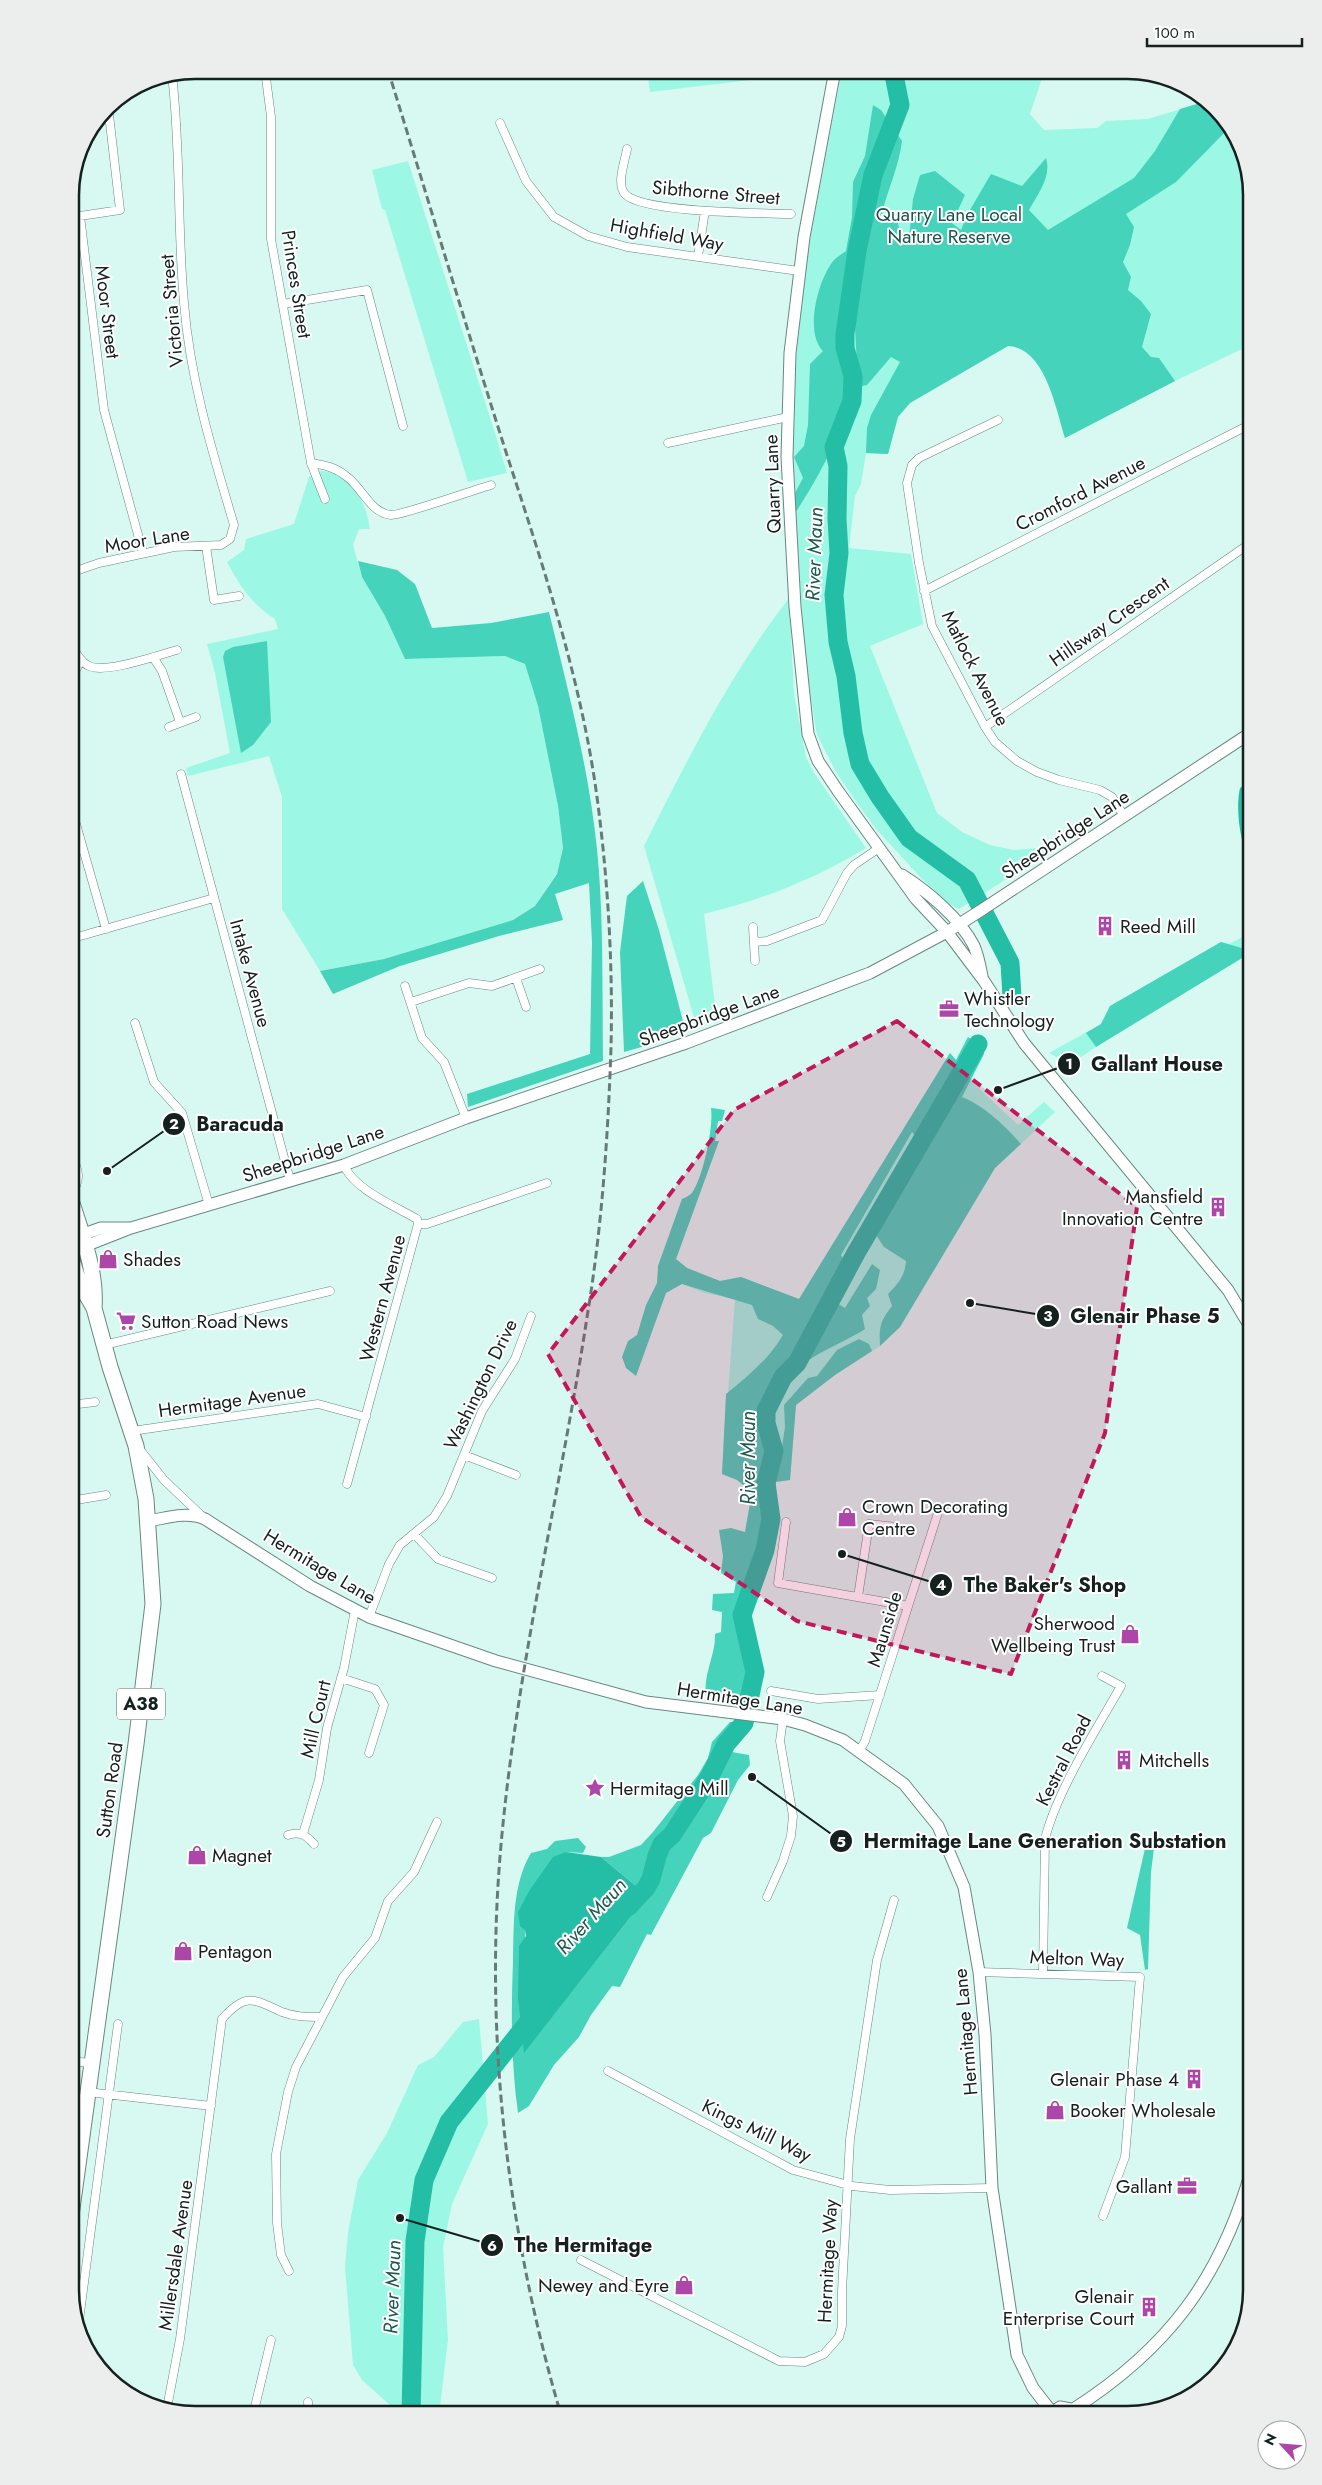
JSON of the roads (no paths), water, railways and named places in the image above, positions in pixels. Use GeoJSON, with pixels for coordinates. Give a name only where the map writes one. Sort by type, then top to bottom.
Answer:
{"type":"FeatureCollection","features":[{"type":"Feature","properties":{"kind":"highway","name":"Sutton Road"},"geometry":{"type":"LineString","coordinates":[[79,1243],[95,1291],[94,1308]]}},
{"type":"Feature","properties":{"kind":"highway","name":"Sutton Road"},"geometry":{"type":"LineString","coordinates":[[79,1285],[94,1308],[136,1446],[143,1477],[148,1521],[153,1604],[122,1850],[79,2139]]}},
{"type":"Feature","properties":{"kind":"street","name":"Princes Street"},"geometry":{"type":"LineString","coordinates":[[266,79],[271,117],[271,239],[311,463],[325,499]]}},
{"type":"Feature","properties":{"kind":"street","name":"Quarry Lane"},"geometry":{"type":"LineString","coordinates":[[833,79],[799,271],[790,353],[787,457],[795,607],[808,734],[818,761],[879,848],[916,899],[947,932],[984,982]]}},
{"type":"Feature","properties":{"kind":"street","name":"Victoria Street"},"geometry":{"type":"LineString","coordinates":[[173,81],[177,114],[185,311],[201,411],[234,525],[230,539]]}},
{"type":"Feature","properties":{"kind":"street","name":"Moor Street"},"geometry":{"type":"LineString","coordinates":[[109,117],[120,210],[80,216],[104,410],[143,553]]}},
{"type":"Feature","properties":{"kind":"street","name":"Highfield Way"},"geometry":{"type":"LineString","coordinates":[[500,123],[526,181],[554,217],[588,236],[627,247],[799,271]]}},
{"type":"Feature","properties":{"kind":"street","name":"Sibthorne Street"},"geometry":{"type":"LineString","coordinates":[[627,149],[621,185],[625,194],[638,201],[705,211],[791,214]]}},
{"type":"Feature","properties":{"kind":"street"},"geometry":{"type":"LineString","coordinates":[[698,256],[705,211]]}},
{"type":"Feature","properties":{"kind":"street"},"geometry":{"type":"LineString","coordinates":[[283,304],[366,290],[403,426]]}},
{"type":"Feature","properties":{"kind":"street"},"geometry":{"type":"LineString","coordinates":[[668,443],[788,417]]}},
{"type":"Feature","properties":{"kind":"street","name":"Matlock Avenue"},"geometry":{"type":"LineString","coordinates":[[998,420],[919,458],[908,474],[908,494],[924,591],[932,626],[985,727],[995,742],[1018,761],[1036,772],[1100,790],[1112,797],[1124,816]]}},
{"type":"Feature","properties":{"kind":"street","name":"Cromford Avenue"},"geometry":{"type":"LineString","coordinates":[[924,591],[1243,428]]}},
{"type":"Feature","properties":{"kind":"street"},"geometry":{"type":"LineString","coordinates":[[311,463],[329,466],[347,476],[376,509],[392,516],[490,484]]}},
{"type":"Feature","properties":{"kind":"street","name":"Moor Lane"},"geometry":{"type":"LineString","coordinates":[[79,570],[99,563],[174,547],[221,545],[230,539]]}},
{"type":"Feature","properties":{"kind":"street"},"geometry":{"type":"LineString","coordinates":[[206,546],[214,600],[239,596]]}},
{"type":"Feature","properties":{"kind":"street","name":"Hillsway Crescent"},"geometry":{"type":"LineString","coordinates":[[985,727],[1243,548]]}},
{"type":"Feature","properties":{"kind":"street"},"geometry":{"type":"LineString","coordinates":[[80,660],[90,667],[104,668],[177,650]]}},
{"type":"Feature","properties":{"kind":"street"},"geometry":{"type":"LineString","coordinates":[[153,657],[162,671],[180,722]]}},
{"type":"Feature","properties":{"kind":"street"},"geometry":{"type":"LineString","coordinates":[[169,727],[196,717]]}},
{"type":"Feature","properties":{"kind":"street","name":"Sheepbridge Lane"},"geometry":{"type":"LineString","coordinates":[[79,1240],[111,1226],[131,1228],[344,1165],[466,1118],[661,1052],[870,973],[947,932],[990,905],[1243,738]]}},
{"type":"Feature","properties":{"kind":"street","name":"Intake Avenue"},"geometry":{"type":"LineString","coordinates":[[181,774],[290,1180]]}},
{"type":"Feature","properties":{"kind":"street"},"geometry":{"type":"LineString","coordinates":[[79,834],[106,929]]}},
{"type":"Feature","properties":{"kind":"street"},"geometry":{"type":"LineString","coordinates":[[754,942],[767,941],[822,920],[847,873],[854,865],[879,848]]}},
{"type":"Feature","properties":{"kind":"street","name":"Quarry Lane"},"geometry":{"type":"LineString","coordinates":[[898,872],[924,889],[958,925],[975,947],[984,982]]}},
{"type":"Feature","properties":{"kind":"street"},"geometry":{"type":"LineString","coordinates":[[79,936],[214,898]]}},
{"type":"Feature","properties":{"kind":"street"},"geometry":{"type":"LineString","coordinates":[[753,927],[755,961]]}},
{"type":"Feature","properties":{"kind":"street"},"geometry":{"type":"LineString","coordinates":[[411,1002],[469,983],[492,986],[540,969]]}},
{"type":"Feature","properties":{"kind":"street"},"geometry":{"type":"LineString","coordinates":[[516,978],[526,1007]]}},
{"type":"Feature","properties":{"kind":"street"},"geometry":{"type":"LineString","coordinates":[[984,982],[1019,1036],[1215,1274],[1243,1316]]}},
{"type":"Feature","properties":{"kind":"street"},"geometry":{"type":"LineString","coordinates":[[405,986],[422,1038],[444,1062],[466,1118]]}},
{"type":"Feature","properties":{"kind":"street"},"geometry":{"type":"LineString","coordinates":[[135,1023],[154,1082],[182,1113],[209,1205]]}},
{"type":"Feature","properties":{"kind":"street","name":"Western Avenue"},"geometry":{"type":"LineString","coordinates":[[344,1165],[348,1176],[357,1184],[417,1219],[418,1224],[347,1484]]}},
{"type":"Feature","properties":{"kind":"street"},"geometry":{"type":"LineString","coordinates":[[418,1224],[427,1224],[547,1183]]}},
{"type":"Feature","properties":{"kind":"street"},"geometry":{"type":"LineString","coordinates":[[104,1345],[330,1291]]}},
{"type":"Feature","properties":{"kind":"street","name":"Washington Drive"},"geometry":{"type":"LineString","coordinates":[[369,1617],[389,1564],[400,1545],[434,1517],[442,1503],[482,1411],[515,1359],[531,1316]]}},
{"type":"Feature","properties":{"kind":"street"},"geometry":{"type":"LineString","coordinates":[[79,1404],[94,1402]]}},
{"type":"Feature","properties":{"kind":"street","name":"Hermitage Avenue"},"geometry":{"type":"LineString","coordinates":[[132,1431],[318,1404],[366,1416]]}},
{"type":"Feature","properties":{"kind":"street","name":"Hermitage Lane"},"geometry":{"type":"LineString","coordinates":[[136,1446],[164,1480],[205,1519],[310,1586],[369,1617],[496,1661],[596,1690],[646,1702],[783,1719],[805,1725],[844,1740],[904,1784],[938,1826],[964,1887],[979,1972],[985,2035],[992,2188],[1017,2355],[1033,2388],[1045,2406]]}},
{"type":"Feature","properties":{"kind":"street"},"geometry":{"type":"LineString","coordinates":[[464,1455],[516,1475]]}},
{"type":"Feature","properties":{"kind":"street"},"geometry":{"type":"LineString","coordinates":[[79,1500],[106,1495]]}},
{"type":"Feature","properties":{"kind":"street","name":"Hermitage Lane"},"geometry":{"type":"LineString","coordinates":[[148,1521],[186,1515],[205,1519]]}},
{"type":"Feature","properties":{"kind":"street","name":"Maunside"},"geometry":{"type":"LineString","coordinates":[[860,1750],[865,1741],[937,1516]]}},
{"type":"Feature","properties":{"kind":"street"},"geometry":{"type":"LineString","coordinates":[[786,1522],[778,1583],[908,1606]]}},
{"type":"Feature","properties":{"kind":"street"},"geometry":{"type":"LineString","coordinates":[[858,1597],[869,1524],[896,1527]]}},
{"type":"Feature","properties":{"kind":"street"},"geometry":{"type":"LineString","coordinates":[[414,1534],[438,1559],[492,1578]]}},
{"type":"Feature","properties":{"kind":"street","name":"Mill Court"},"geometry":{"type":"LineString","coordinates":[[302,1834],[319,1780],[328,1728],[341,1678],[355,1610]]}},
{"type":"Feature","properties":{"kind":"street","name":"Kestral Road"},"geometry":{"type":"LineString","coordinates":[[1042,1973],[1045,1838],[1049,1823],[1080,1758],[1120,1686],[1102,1676]]}},
{"type":"Feature","properties":{"kind":"street"},"geometry":{"type":"LineString","coordinates":[[341,1678],[376,1689],[384,1705],[369,1753]]}},
{"type":"Feature","properties":{"kind":"street"},"geometry":{"type":"LineString","coordinates":[[771,1691],[818,1699],[880,1695]]}},
{"type":"Feature","properties":{"kind":"street"},"geometry":{"type":"LineString","coordinates":[[767,1897],[783,1861],[791,1836],[793,1816],[780,1741],[783,1719]]}},
{"type":"Feature","properties":{"kind":"street"},"geometry":{"type":"LineString","coordinates":[[289,2271],[281,2256],[277,2223],[276,2154],[288,2092],[296,2067],[343,1977],[375,1938],[388,1902],[414,1872],[436,1822]]}},
{"type":"Feature","properties":{"kind":"street"},"geometry":{"type":"LineString","coordinates":[[288,1835],[298,1832],[314,1844]]}},
{"type":"Feature","properties":{"kind":"street","name":"Hermitage Way"},"geometry":{"type":"LineString","coordinates":[[581,2260],[779,2361],[804,2362],[813,2360],[824,2354],[834,2344],[842,2326],[850,2139],[877,1960],[894,1900]]}},
{"type":"Feature","properties":{"kind":"street","name":"Melton Way"},"geometry":{"type":"LineString","coordinates":[[979,1972],[1140,1977],[1125,2157],[1103,2216]]}},
{"type":"Feature","properties":{"kind":"street","name":"Millersdale Avenue"},"geometry":{"type":"LineString","coordinates":[[168,2403],[180,2339],[222,2019],[234,2005],[249,2000],[263,2001],[293,2015],[321,2018]]}},
{"type":"Feature","properties":{"kind":"street"},"geometry":{"type":"LineString","coordinates":[[81,2309],[118,2024]]}},
{"type":"Feature","properties":{"kind":"street"},"geometry":{"type":"LineString","coordinates":[[79,2062],[90,2063]]}},
{"type":"Feature","properties":{"kind":"street","name":"Kings Mill Way"},"geometry":{"type":"LineString","coordinates":[[608,2071],[793,2170],[848,2185],[890,2190],[992,2188]]}},
{"type":"Feature","properties":{"kind":"street"},"geometry":{"type":"LineString","coordinates":[[87,2092],[110,2093],[211,2106]]}},
{"type":"Feature","properties":{"kind":"street"},"geometry":{"type":"LineString","coordinates":[[1082,2406],[1128,2370],[1169,2332],[1214,2266],[1230,2235],[1243,2200]]}},
{"type":"Feature","properties":{"kind":"street"},"geometry":{"type":"LineString","coordinates":[[255,2406],[271,2340]]}},
{"type":"Feature","properties":{"kind":"street"},"geometry":{"type":"LineString","coordinates":[[308,2402],[308,2406]]}},
{"type":"Feature","properties":{"kind":"water"},"geometry":{"type":"Polygon","coordinates":[[[1243,786],[1243,844],[1239,825],[1238,806],[1240,788],[1243,786]]]}},
{"type":"Feature","properties":{"kind":"water"},"geometry":{"type":"Polygon","coordinates":[[[566,1852],[601,1857],[636,1886],[646,1888],[636,1910],[524,2053],[518,1998],[519,1946],[526,1936],[525,1930],[520,1926],[518,1912],[529,1891],[553,1857],[566,1852]]]}},
{"type":"Feature","properties":{"kind":"waterway","name":"River Maun"},"geometry":{"type":"LineString","coordinates":[[895,79],[900,105],[873,175],[857,251],[845,334],[845,348],[853,376],[852,401],[834,447],[838,466],[837,519],[839,553],[834,595],[838,642],[846,676],[853,733],[860,764],[880,797],[909,838],[967,880],[1010,963],[1012,997]]}},
{"type":"Feature","properties":{"kind":"waterway","name":"River Maun"},"geometry":{"type":"LineString","coordinates":[[628,1907],[646,1888],[651,1879],[662,1844],[672,1835],[709,1778],[726,1744],[744,1723],[755,1672],[742,1615],[765,1550],[771,1519],[766,1483],[774,1451],[766,1423],[766,1411],[783,1377],[797,1363],[856,1253],[978,1044]]}},
{"type":"Feature","properties":{"kind":"waterway","name":"River Maun"},"geometry":{"type":"LineString","coordinates":[[411,2406],[415,2241],[424,2180],[449,2122],[538,2010]]}},
{"type":"Feature","properties":{"kind":"railway"},"geometry":{"type":"LineString","coordinates":[[391,79],[546,578],[571,665],[590,753],[601,828],[607,891],[611,985],[611,1048],[601,1213],[593,1279],[577,1378],[528,1644],[508,1778],[496,1916],[498,2060],[504,2132],[526,2275],[559,2406]]}},
{"type":"Feature","properties":{"kind":"place","name":"Reed Mill"},"geometry":{"type":"Point","coordinates":[1105,926]}},
{"type":"Feature","properties":{"kind":"place","name":"Whistler Technology"},"geometry":{"type":"Point","coordinates":[949,1009]}},
{"type":"Feature","properties":{"kind":"place","name":"Gallant House"},"geometry":{"type":"Point","coordinates":[998,1090]}},
{"type":"Feature","properties":{"kind":"place","name":"Baracuda"},"geometry":{"type":"Point","coordinates":[107,1171]}},
{"type":"Feature","properties":{"kind":"place","name":"Mansfield Innovation Centre"},"geometry":{"type":"Point","coordinates":[1218,1207]}},
{"type":"Feature","properties":{"kind":"place","name":"Shades"},"geometry":{"type":"Point","coordinates":[108,1259]}},
{"type":"Feature","properties":{"kind":"place","name":"Glenair Phase 5"},"geometry":{"type":"Point","coordinates":[970,1303]}},
{"type":"Feature","properties":{"kind":"place","name":"Sutton Road News"},"geometry":{"type":"Point","coordinates":[126,1321]}},
{"type":"Feature","properties":{"kind":"place","name":"Crown Decorating Centre"},"geometry":{"type":"Point","coordinates":[847,1517]}},
{"type":"Feature","properties":{"kind":"place","name":"The Baker's Shop"},"geometry":{"type":"Point","coordinates":[842,1554]}},
{"type":"Feature","properties":{"kind":"place","name":"Sherwood Wellbeing Trust"},"geometry":{"type":"Point","coordinates":[1130,1634]}},
{"type":"Feature","properties":{"kind":"place","name":"Mitchells"},"geometry":{"type":"Point","coordinates":[1124,1760]}},
{"type":"Feature","properties":{"kind":"place","name":"Hermitage Lane Generation Substation"},"geometry":{"type":"Point","coordinates":[752,1777]}},
{"type":"Feature","properties":{"kind":"place","name":"Hermitage Mill"},"geometry":{"type":"Point","coordinates":[595,1788]}},
{"type":"Feature","properties":{"kind":"place","name":"Magnet"},"geometry":{"type":"Point","coordinates":[197,1855]}},
{"type":"Feature","properties":{"kind":"place","name":"Pentagon"},"geometry":{"type":"Point","coordinates":[183,1951]}},
{"type":"Feature","properties":{"kind":"place","name":"Glenair Phase 4"},"geometry":{"type":"Point","coordinates":[1194,2079]}},
{"type":"Feature","properties":{"kind":"place","name":"Booker Wholesale"},"geometry":{"type":"Point","coordinates":[1055,2110]}},
{"type":"Feature","properties":{"kind":"place","name":"Gallant"},"geometry":{"type":"Point","coordinates":[1187,2186]}},
{"type":"Feature","properties":{"kind":"place","name":"The Hermitage"},"geometry":{"type":"Point","coordinates":[400,2218]}},
{"type":"Feature","properties":{"kind":"place","name":"Newey and Eyre"},"geometry":{"type":"Point","coordinates":[684,2285]}},
{"type":"Feature","properties":{"kind":"place","name":"Glenair Enterprise Court"},"geometry":{"type":"Point","coordinates":[1149,2307]}},
{"type":"Feature","properties":{"kind":"park label","name":"Quarry Lane Local Nature Reserve"},"geometry":{"type":"Point","coordinates":[949,225]}}]}
